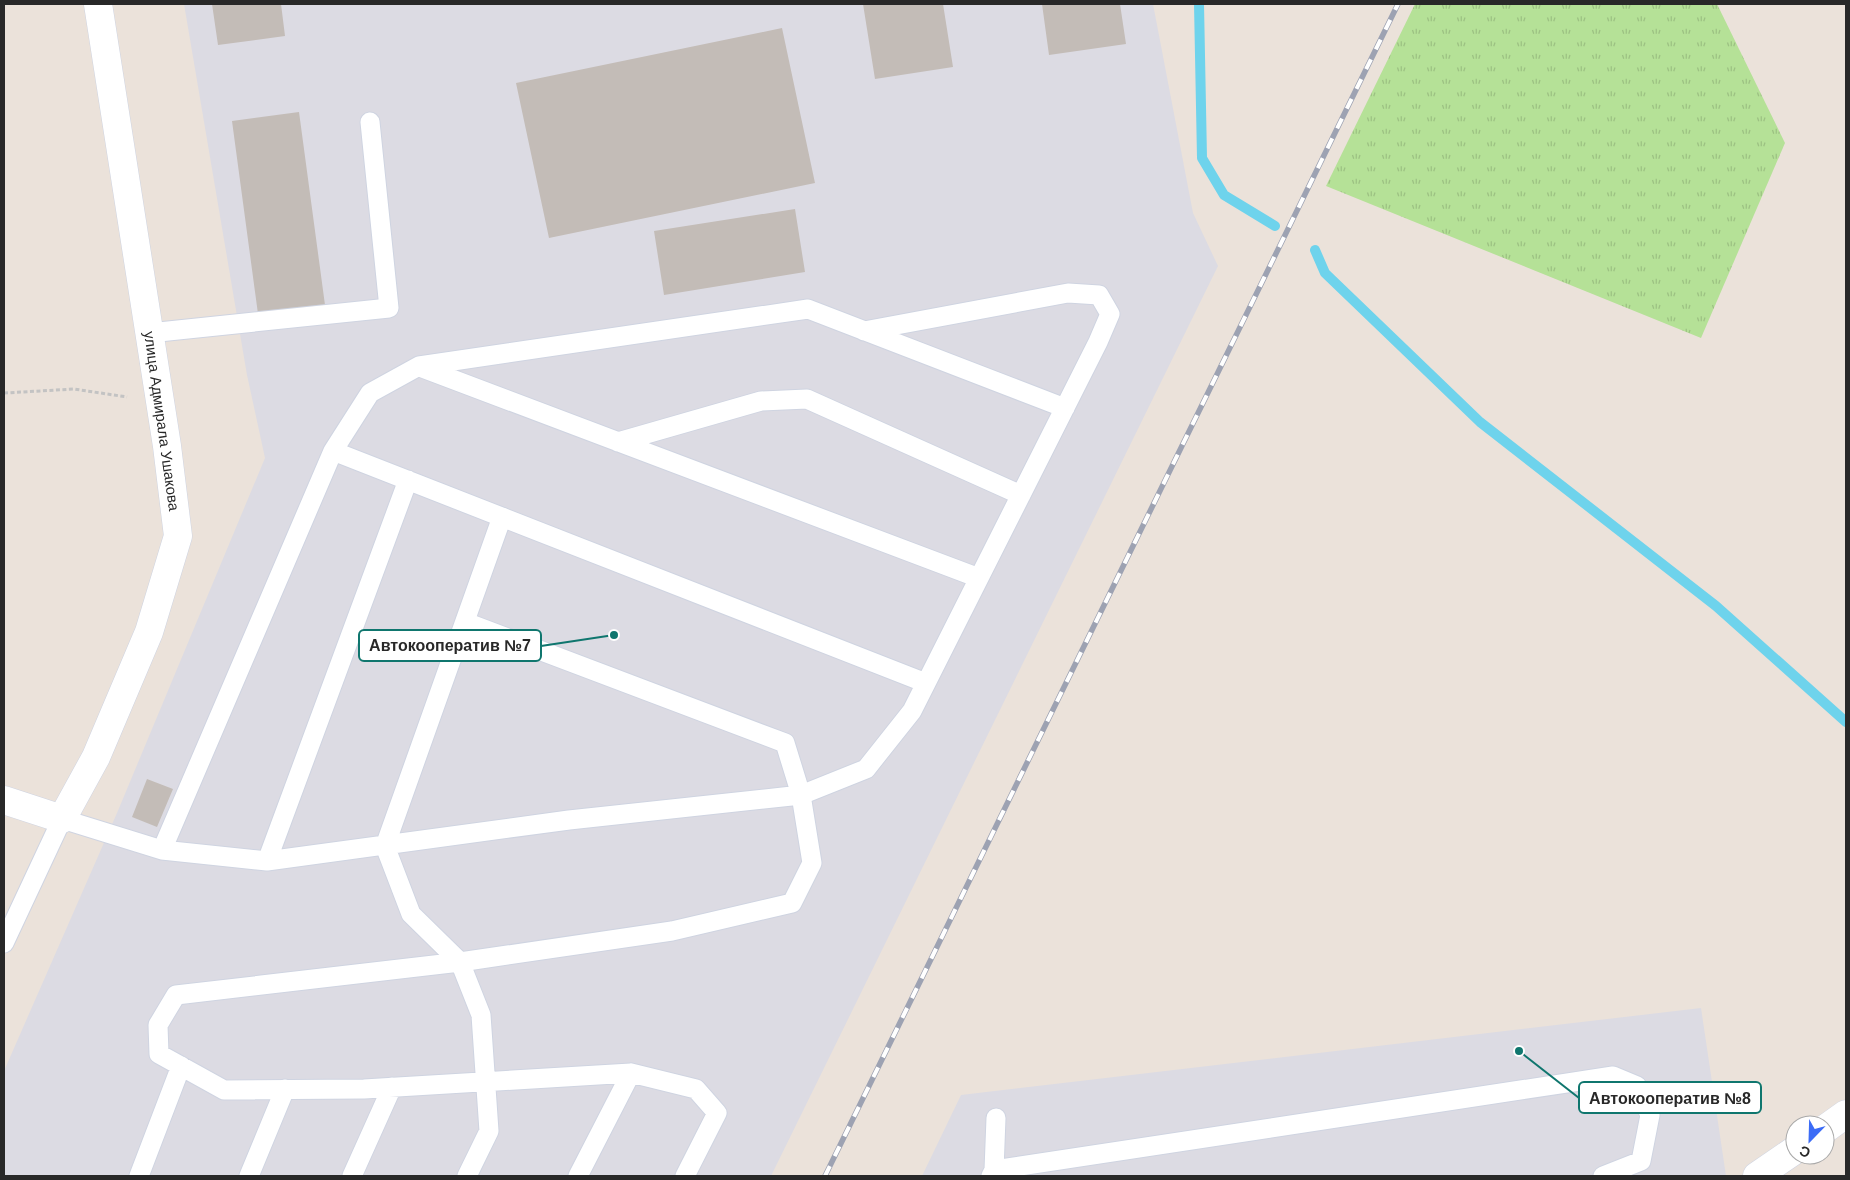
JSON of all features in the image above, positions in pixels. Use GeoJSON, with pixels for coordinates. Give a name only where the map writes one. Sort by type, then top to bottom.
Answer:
{"type":"FeatureCollection","features":[{"type":"Feature","properties":{"kind":"street","name":"улица Адмирала Ушакова"},"geometry":{"type":"LineString","coordinates":[[62,819],[96,757],[150,632],[178,536],[158,392],[98,4]]}},
{"type":"Feature","properties":{"kind":"street"},"geometry":{"type":"LineString","coordinates":[[4,800],[62,819]]}},
{"type":"Feature","properties":{"kind":"street"},"geometry":{"type":"LineString","coordinates":[[1835,1122],[1846,1114]]}},
{"type":"Feature","properties":{"kind":"street"},"geometry":{"type":"LineString","coordinates":[[1757,1176],[1785,1157]]}},
{"type":"Feature","properties":{"kind":"lane"},"geometry":{"type":"LineString","coordinates":[[149,333],[389,308],[370,122]]}},
{"type":"Feature","properties":{"kind":"lane"},"geometry":{"type":"LineString","coordinates":[[4,942],[62,819],[162,850],[267,861],[569,820],[801,795],[866,770],[912,711],[1098,342],[1110,314],[1099,296],[1068,293],[864,331]]}},
{"type":"Feature","properties":{"kind":"lane"},"geometry":{"type":"LineString","coordinates":[[162,850],[334,451],[370,393],[419,366],[808,310],[1065,408]]}},
{"type":"Feature","properties":{"kind":"lane"},"geometry":{"type":"LineString","coordinates":[[419,366],[979,578]]}},
{"type":"Feature","properties":{"kind":"lane"},"geometry":{"type":"LineString","coordinates":[[618,442],[761,400],[807,399],[1021,495]]}},
{"type":"Feature","properties":{"kind":"lane"},"geometry":{"type":"LineString","coordinates":[[334,451],[926,683]]}},
{"type":"Feature","properties":{"kind":"lane"},"geometry":{"type":"LineString","coordinates":[[267,861],[408,480]]}},
{"type":"Feature","properties":{"kind":"lane"},"geometry":{"type":"LineString","coordinates":[[468,1176],[489,1131],[481,1015],[460,962],[411,914],[385,846],[502,517]]}},
{"type":"Feature","properties":{"kind":"lane"},"geometry":{"type":"LineString","coordinates":[[465,622],[785,743],[801,795],[812,863],[792,903],[672,931],[460,962],[176,994],[158,1025],[159,1054],[224,1090],[392,1087],[631,1073],[696,1089],[717,1113],[685,1176]]}},
{"type":"Feature","properties":{"kind":"lane"},"geometry":{"type":"LineString","coordinates":[[139,1176],[181,1066]]}},
{"type":"Feature","properties":{"kind":"lane"},"geometry":{"type":"LineString","coordinates":[[578,1176],[631,1073]]}},
{"type":"Feature","properties":{"kind":"lane"},"geometry":{"type":"LineString","coordinates":[[996,1118],[993,1173],[1613,1076],[1637,1086],[1650,1115],[1641,1161],[1603,1176]]}},
{"type":"Feature","properties":{"kind":"lane"},"geometry":{"type":"LineString","coordinates":[[352,1176],[392,1087]]}},
{"type":"Feature","properties":{"kind":"lane"},"geometry":{"type":"LineString","coordinates":[[249,1176],[285,1090]]}},
{"type":"Feature","properties":{"kind":"path"},"geometry":{"type":"LineString","coordinates":[[4,393],[74,390],[128,398],[158,392]]}},
{"type":"Feature","properties":{"kind":"shaded area"},"geometry":{"type":"Polygon","coordinates":[[[184,4],[1153,4],[1193,213],[1218,266],[771,1176],[4,1176],[4,1071],[117,813],[265,458],[247,375],[184,4]]]}},
{"type":"Feature","properties":{"kind":"shaded area"},"geometry":{"type":"Polygon","coordinates":[[[1701,1008],[1726,1176],[922,1176],[961,1095],[1701,1008]]]}},
{"type":"Feature","properties":{"kind":"green space"},"geometry":{"type":"Polygon","coordinates":[[[1415,4],[1717,4],[1785,143],[1701,338],[1326,186],[1415,4]]]}},
{"type":"Feature","properties":{"kind":"building"},"geometry":{"type":"Polygon","coordinates":[[[212,4],[281,4],[285,36],[218,45],[212,4]]]}},
{"type":"Feature","properties":{"kind":"building"},"geometry":{"type":"Polygon","coordinates":[[[863,4],[943,4],[953,67],[875,79],[863,4]]]}},
{"type":"Feature","properties":{"kind":"building"},"geometry":{"type":"Polygon","coordinates":[[[1042,4],[1120,4],[1126,44],[1049,55],[1042,4]]]}},
{"type":"Feature","properties":{"kind":"building"},"geometry":{"type":"Polygon","coordinates":[[[782,28],[815,183],[549,238],[516,83],[782,28]]]}},
{"type":"Feature","properties":{"kind":"building"},"geometry":{"type":"Polygon","coordinates":[[[299,112],[325,305],[258,314],[232,121],[299,112]]]}},
{"type":"Feature","properties":{"kind":"building"},"geometry":{"type":"Polygon","coordinates":[[[795,209],[805,272],[664,295],[654,231],[795,209]]]}},
{"type":"Feature","properties":{"kind":"building"},"geometry":{"type":"Polygon","coordinates":[[[147,779],[173,789],[157,827],[132,817],[147,779]]]}},
{"type":"Feature","properties":{"kind":"waterway"},"geometry":{"type":"LineString","coordinates":[[1199,4],[1202,158],[1224,195],[1275,226]]}},
{"type":"Feature","properties":{"kind":"waterway"},"geometry":{"type":"LineString","coordinates":[[1315,250],[1325,273],[1480,422],[1716,606],[1846,722]]}},
{"type":"Feature","properties":{"kind":"railway"},"geometry":{"type":"LineString","coordinates":[[825,1176],[1398,4]]}},
{"type":"Feature","properties":{"kind":"place","name":"Автокооператив №7"},"geometry":{"type":"Point","coordinates":[614,635]}},
{"type":"Feature","properties":{"kind":"place","name":"Автокооператив №8"},"geometry":{"type":"Point","coordinates":[1519,1051]}}]}
